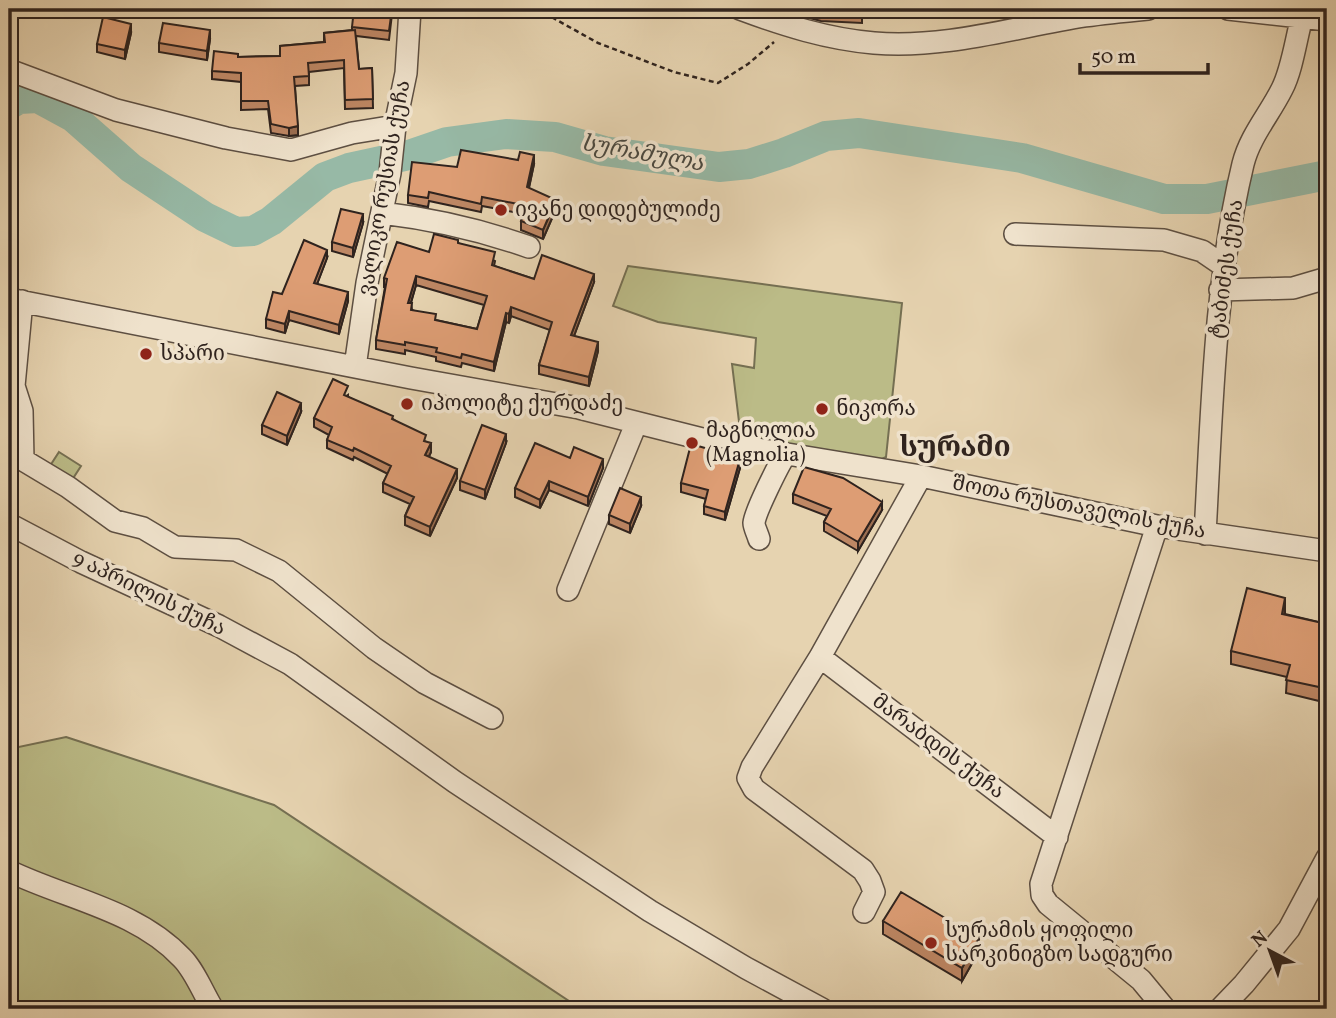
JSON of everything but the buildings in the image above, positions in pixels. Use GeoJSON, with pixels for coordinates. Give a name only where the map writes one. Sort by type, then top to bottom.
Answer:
{"type":"FeatureCollection","features":[{"type":"Feature","properties":{"kind":"street","name":"ვალიკო რუსიას ქუჩა"},"geometry":{"type":"LineString","coordinates":[[355,367],[367,283],[390,173],[406,73],[410,9]]}},
{"type":"Feature","properties":{"kind":"street"},"geometry":{"type":"LineString","coordinates":[[740,9],[780,24],[831,37],[876,43],[954,41],[1085,16],[1148,9]]}},
{"type":"Feature","properties":{"kind":"street"},"geometry":{"type":"LineString","coordinates":[[1228,9],[1327,20]]}},
{"type":"Feature","properties":{"kind":"street","name":"ტაბიძეს ქუჩა"},"geometry":{"type":"LineString","coordinates":[[1205,534],[1220,290],[1229,233],[1244,161],[1257,129],[1283,88],[1301,17]]}},
{"type":"Feature","properties":{"kind":"street"},"geometry":{"type":"LineString","coordinates":[[9,70],[116,110],[226,138],[291,150],[352,133],[395,130]]}},
{"type":"Feature","properties":{"kind":"street"},"geometry":{"type":"LineString","coordinates":[[382,213],[428,219],[488,232],[529,247]]}},
{"type":"Feature","properties":{"kind":"street"},"geometry":{"type":"LineString","coordinates":[[1016,234],[1164,240],[1202,251],[1224,266]]}},
{"type":"Feature","properties":{"kind":"street"},"geometry":{"type":"LineString","coordinates":[[1220,290],[1293,288],[1327,278]]}},
{"type":"Feature","properties":{"kind":"street"},"geometry":{"type":"LineString","coordinates":[[15,300],[14,386],[22,411],[23,460],[68,487],[115,521],[143,528],[175,547],[236,550],[279,571],[374,648],[425,682],[492,718]]}},
{"type":"Feature","properties":{"kind":"street","name":"შოთა რუსთაველის ქუჩა"},"geometry":{"type":"LineString","coordinates":[[15,300],[579,408],[714,442],[920,477],[1157,526],[1327,551]]}},
{"type":"Feature","properties":{"kind":"street"},"geometry":{"type":"LineString","coordinates":[[568,590],[636,424]]}},
{"type":"Feature","properties":{"kind":"street"},"geometry":{"type":"LineString","coordinates":[[759,539],[754,523],[769,489],[772,475],[785,455]]}},
{"type":"Feature","properties":{"kind":"street"},"geometry":{"type":"LineString","coordinates":[[864,912],[874,892],[863,870],[754,789],[748,778],[752,767],[820,657],[920,477]]}},
{"type":"Feature","properties":{"kind":"street","name":"9 აპრილის ქუჩა"},"geometry":{"type":"LineString","coordinates":[[9,524],[81,562],[219,626],[290,664],[455,782],[650,911],[822,1009]]}},
{"type":"Feature","properties":{"kind":"street"},"geometry":{"type":"LineString","coordinates":[[1157,526],[1041,884],[1042,895],[1048,904],[1141,980],[1165,1009]]}},
{"type":"Feature","properties":{"kind":"street","name":"მარაბდის ქუჩა"},"geometry":{"type":"LineString","coordinates":[[820,657],[1057,837]]}},
{"type":"Feature","properties":{"kind":"street"},"geometry":{"type":"LineString","coordinates":[[1220,1009],[1289,929],[1327,858]]}},
{"type":"Feature","properties":{"kind":"street"},"geometry":{"type":"LineString","coordinates":[[9,871],[61,894],[127,918],[150,931],[184,959],[213,1009]]}},
{"type":"Feature","properties":{"kind":"path"},"geometry":{"type":"LineString","coordinates":[[537,9],[598,43],[674,72],[718,83],[748,64],[779,38],[780,24]]}},
{"type":"Feature","properties":{"kind":"green space"},"geometry":{"type":"Polygon","coordinates":[[[628,266],[902,303],[886,457],[870,465],[748,448],[749,432],[740,430],[732,364],[754,368],[756,338],[658,322],[613,306],[628,266]]]}},
{"type":"Feature","properties":{"kind":"green space"},"geometry":{"type":"Polygon","coordinates":[[[59,452],[81,466],[70,483],[48,469],[59,452]]]}},
{"type":"Feature","properties":{"kind":"green space"},"geometry":{"type":"Polygon","coordinates":[[[66,737],[274,805],[581,1009],[9,1009],[9,749],[66,737]]]}},
{"type":"Feature","properties":{"kind":"waterway","name":"სურამულა"},"geometry":{"type":"LineString","coordinates":[[9,105],[19,99],[38,98],[73,117],[131,168],[205,217],[236,232],[253,231],[271,221],[325,177],[349,168],[409,155],[447,142],[506,134],[555,137],[604,151],[719,167],[749,164],[826,136],[859,133],[1022,158],[1164,199],[1207,199],[1327,175]]}},
{"type":"Feature","properties":{"kind":"place","name":"ივანე დიდებულიძე"},"geometry":{"type":"Point","coordinates":[501,210]}},
{"type":"Feature","properties":{"kind":"place","name":"სპარი"},"geometry":{"type":"Point","coordinates":[146,354]}},
{"type":"Feature","properties":{"kind":"place","name":"იპოლიტე ქურდაძე"},"geometry":{"type":"Point","coordinates":[407,404]}},
{"type":"Feature","properties":{"kind":"place","name":"ნიკორა"},"geometry":{"type":"Point","coordinates":[822,409]}},
{"type":"Feature","properties":{"kind":"place","name":"მაგნოლია (Magnolia)"},"geometry":{"type":"Point","coordinates":[692,443]}},
{"type":"Feature","properties":{"kind":"place","name":"სურამის ყოფილი სარკინიგზო სადგური"},"geometry":{"type":"Point","coordinates":[931,943]}},
{"type":"Feature","properties":{"kind":"district","name":"სურამი"},"geometry":{"type":"Point","coordinates":[955,448]}}]}
